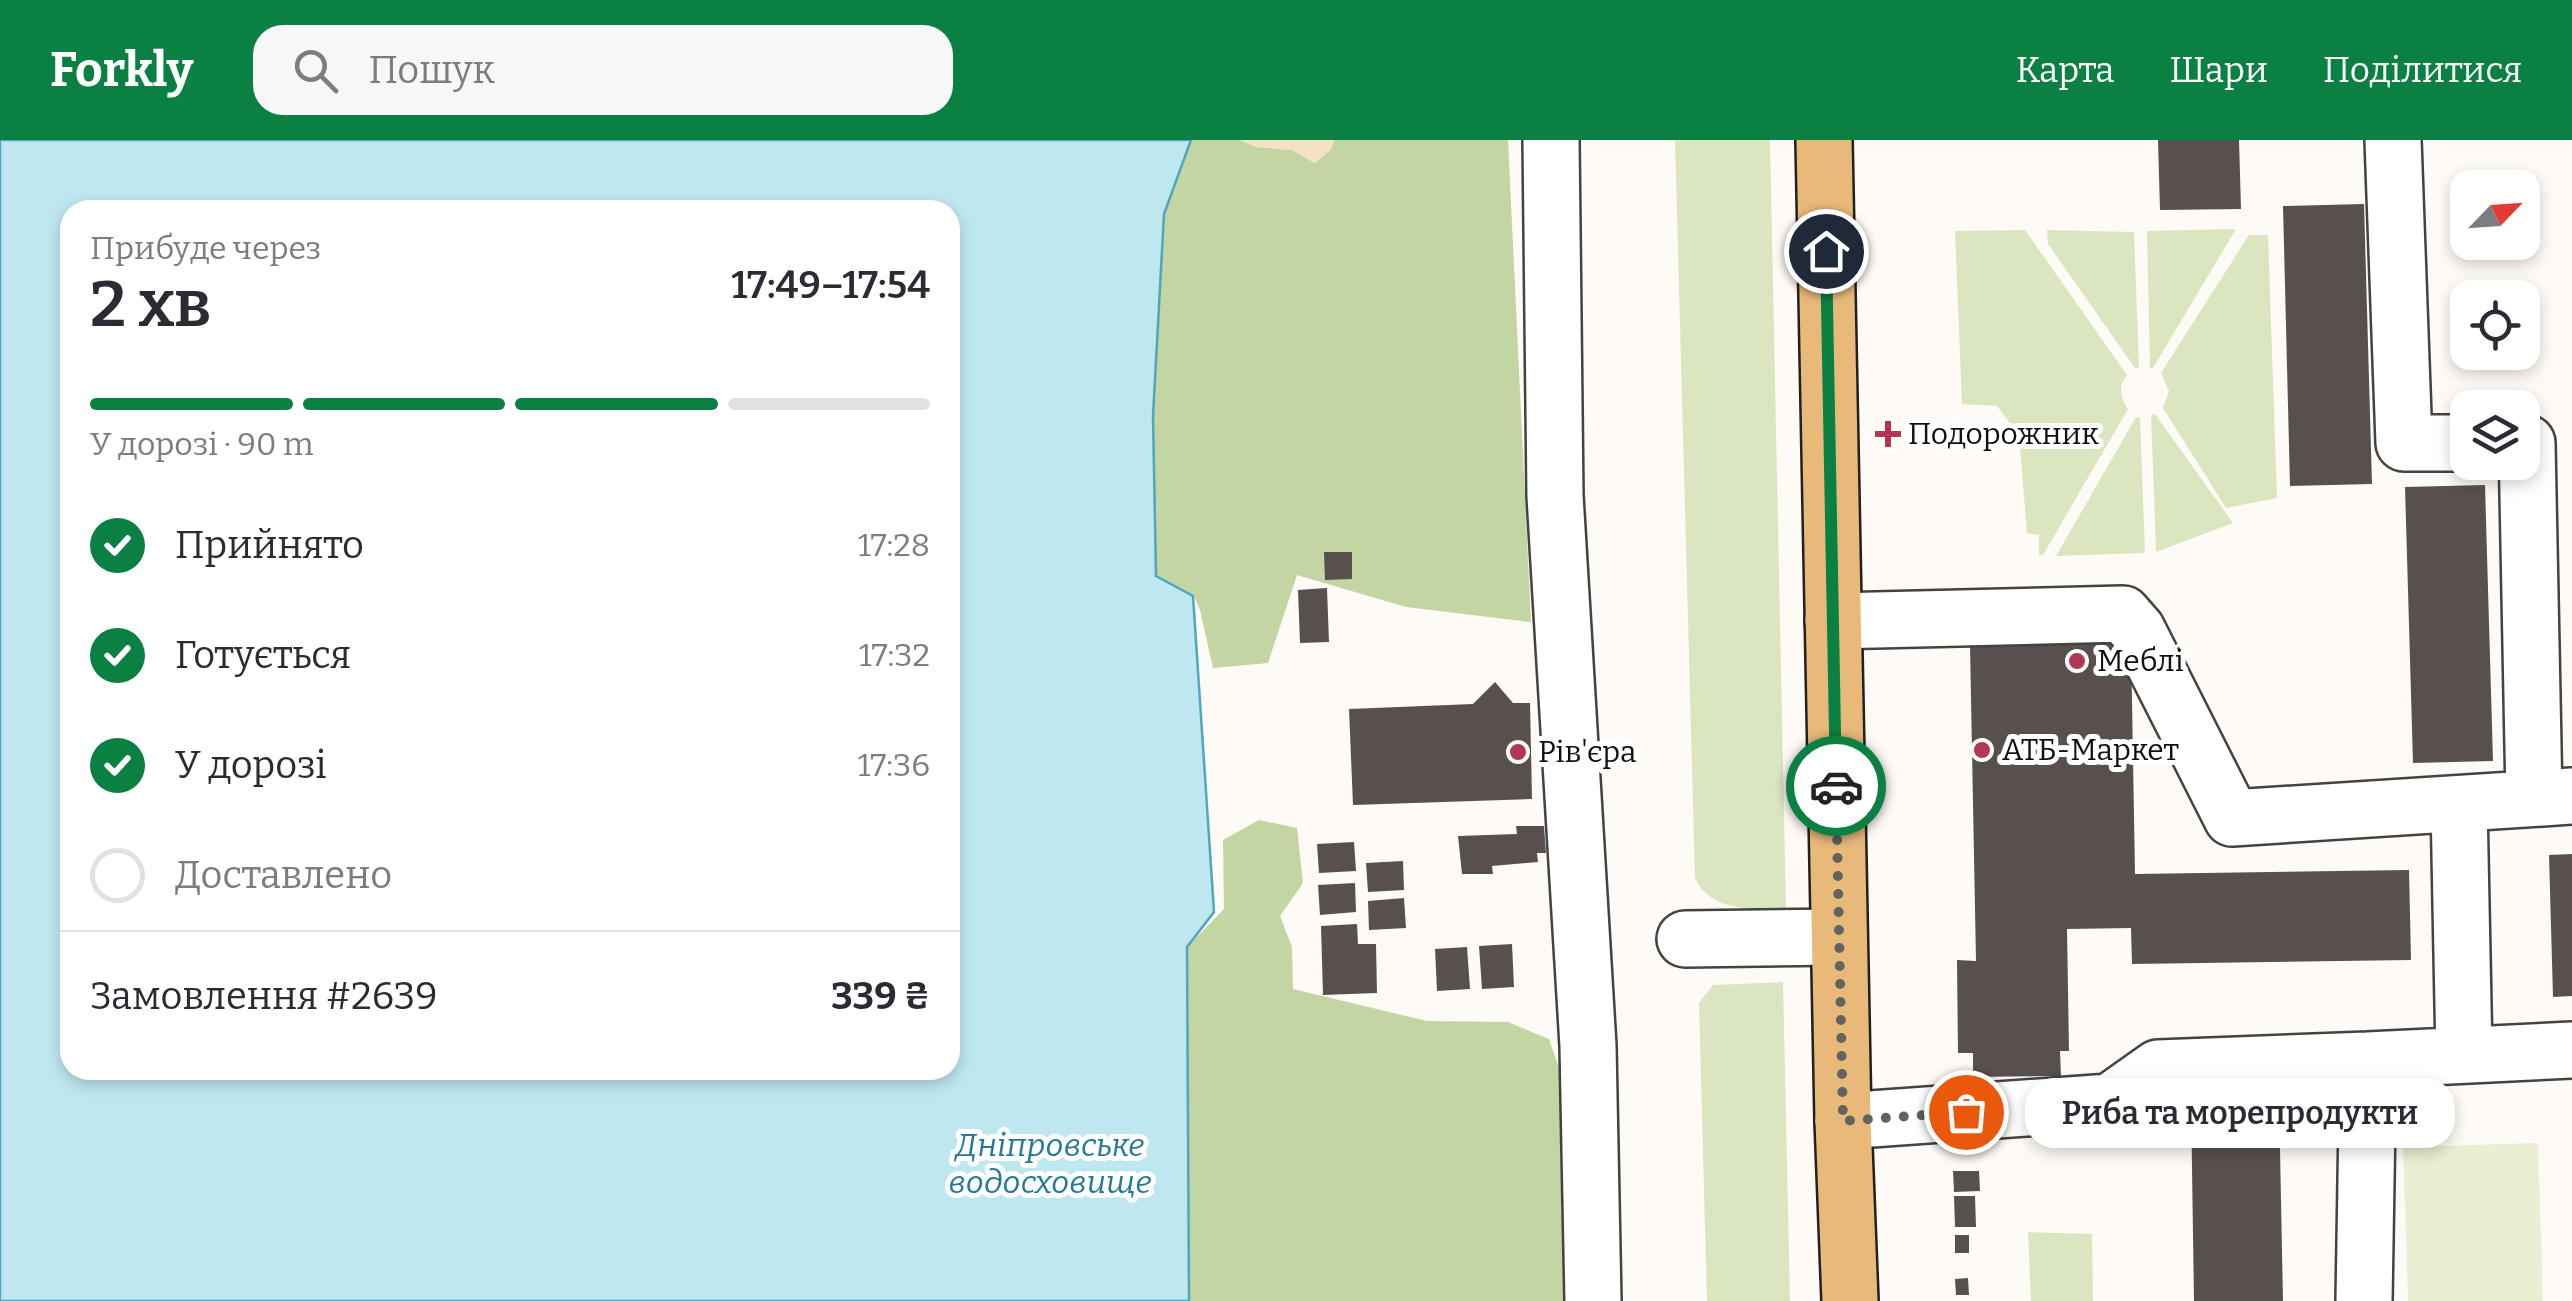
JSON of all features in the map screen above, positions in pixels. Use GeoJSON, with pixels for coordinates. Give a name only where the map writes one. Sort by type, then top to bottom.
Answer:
{"type":"FeatureCollection","features":[{"type":"Feature","properties":{"kind":"main road"},"geometry":{"type":"LineString","coordinates":[[1824,140],[1850,1301]]}},
{"type":"Feature","properties":{"kind":"lane"},"geometry":{"type":"LineString","coordinates":[[1551,140],[1555,496],[1588,1046],[1594,1301]]}},
{"type":"Feature","properties":{"kind":"lane"},"geometry":{"type":"LineString","coordinates":[[2393,140],[2404,443],[2450,443]]}},
{"type":"Feature","properties":{"kind":"lane"},"geometry":{"type":"LineString","coordinates":[[1833,621],[2123,614],[2137,630],[2232,818],[2553,797],[2540,443]]}},
{"type":"Feature","properties":{"kind":"lane"},"geometry":{"type":"LineString","coordinates":[[2459,804],[2464,1056]]}},
{"type":"Feature","properties":{"kind":"lane"},"geometry":{"type":"LineString","coordinates":[[1686,938],[1840,937]]}},
{"type":"Feature","properties":{"kind":"lane"},"geometry":{"type":"LineString","coordinates":[[1843,1121],[2110,1102],[2158,1068],[2572,1050]]}},
{"type":"Feature","properties":{"kind":"lane"},"geometry":{"type":"LineString","coordinates":[[2364,1301],[2368,1060]]}},
{"type":"Feature","properties":{"kind":"green space"},"geometry":{"type":"Polygon","coordinates":[[[1191,140],[1241,140],[1256,147],[1292,150],[1315,163],[1331,149],[1334,140],[1508,140],[1531,622],[1406,607],[1297,575],[1268,663],[1213,668],[1194,596],[1156,577],[1153,416],[1164,214],[1191,140]]]}},
{"type":"Feature","properties":{"kind":"green space"},"geometry":{"type":"Polygon","coordinates":[[[1675,140],[1770,140],[1786,911],[1722,903],[1711,898],[1695,878],[1675,140]]]}},
{"type":"Feature","properties":{"kind":"green space"},"geometry":{"type":"Polygon","coordinates":[[[2236,229],[2153,368],[2150,368],[2147,231],[2236,229]]]}},
{"type":"Feature","properties":{"kind":"green space"},"geometry":{"type":"Polygon","coordinates":[[[2025,230],[2127,375],[2121,392],[2128,409],[2043,555],[2039,555],[2039,535],[2027,533],[2019,435],[1997,406],[1962,404],[1955,231],[2025,230]]]}},
{"type":"Feature","properties":{"kind":"green space"},"geometry":{"type":"Polygon","coordinates":[[[2047,230],[2134,232],[2139,367],[2135,368],[2048,244],[2047,230]]]}},
{"type":"Feature","properties":{"kind":"green space"},"geometry":{"type":"Polygon","coordinates":[[[2249,235],[2268,235],[2277,498],[2226,508],[2163,408],[2169,391],[2161,373],[2249,235]]]}},
{"type":"Feature","properties":{"kind":"green space"},"geometry":{"type":"Polygon","coordinates":[[[2155,414],[2233,523],[2156,552],[2151,415],[2155,414]]]}},
{"type":"Feature","properties":{"kind":"green space"},"geometry":{"type":"Polygon","coordinates":[[[2136,417],[2140,418],[2145,553],[2056,556],[2136,417]]]}},
{"type":"Feature","properties":{"kind":"green space"},"geometry":{"type":"Polygon","coordinates":[[[1259,820],[1297,828],[1303,883],[1280,916],[1292,947],[1293,989],[1427,1021],[1508,1022],[1549,1039],[1579,1126],[1577,1301],[1189,1301],[1187,947],[1224,909],[1223,840],[1259,820]]]}},
{"type":"Feature","properties":{"kind":"green space"},"geometry":{"type":"Polygon","coordinates":[[[1783,982],[1790,1301],[1707,1301],[1699,1003],[1713,985],[1783,982]]]}},
{"type":"Feature","properties":{"kind":"green space"},"geometry":{"type":"Polygon","coordinates":[[[2538,1143],[2543,1301],[2408,1301],[2403,1147],[2538,1143]]]}},
{"type":"Feature","properties":{"kind":"green space"},"geometry":{"type":"Polygon","coordinates":[[[2028,1232],[2092,1234],[2093,1301],[2031,1301],[2028,1232]]]}},
{"type":"Feature","properties":{"kind":"sand"},"geometry":{"type":"Polygon","coordinates":[[[1241,140],[1334,140],[1331,149],[1315,163],[1292,150],[1256,147],[1241,140]]]}},
{"type":"Feature","properties":{"kind":"water","name":"Дніпровське водосховище"},"geometry":{"type":"Polygon","coordinates":[[[0,140],[1191,140],[1164,214],[1153,416],[1156,576],[1193,596],[1214,912],[1187,947],[1189,1301],[0,1301],[0,140]]]}},
{"type":"Feature","properties":{"kind":"building"},"geometry":{"type":"Polygon","coordinates":[[[2158,140],[2239,140],[2241,209],[2160,210],[2158,140]]]}},
{"type":"Feature","properties":{"kind":"building"},"geometry":{"type":"Polygon","coordinates":[[[2364,204],[2372,484],[2290,486],[2283,206],[2364,204]]]}},
{"type":"Feature","properties":{"kind":"building"},"geometry":{"type":"Polygon","coordinates":[[[2485,485],[2493,761],[2413,763],[2405,487],[2485,485]]]}},
{"type":"Feature","properties":{"kind":"building"},"geometry":{"type":"Polygon","coordinates":[[[1324,552],[1352,552],[1352,579],[1325,580],[1324,552]]]}},
{"type":"Feature","properties":{"kind":"building"},"geometry":{"type":"Polygon","coordinates":[[[1327,588],[1329,642],[1300,643],[1298,590],[1327,588]]]}},
{"type":"Feature","properties":{"kind":"building"},"geometry":{"type":"Polygon","coordinates":[[[2131,643],[2135,874],[2409,870],[2411,960],[2132,964],[2131,928],[2067,929],[2069,1051],[2060,1051],[2061,1076],[1973,1077],[1973,1053],[1958,1053],[1957,960],[1976,961],[1970,645],[2131,643]]]}},
{"type":"Feature","properties":{"kind":"building"},"geometry":{"type":"Polygon","coordinates":[[[1495,682],[1513,703],[1530,703],[1532,799],[1353,805],[1349,709],[1473,704],[1495,682]]]}},
{"type":"Feature","properties":{"kind":"building"},"geometry":{"type":"Polygon","coordinates":[[[1516,826],[1544,826],[1546,853],[1537,853],[1538,862],[1492,866],[1493,874],[1462,874],[1458,836],[1517,834],[1516,826]]]}},
{"type":"Feature","properties":{"kind":"building"},"geometry":{"type":"Polygon","coordinates":[[[1354,842],[1356,871],[1319,873],[1317,844],[1354,842]]]}},
{"type":"Feature","properties":{"kind":"building"},"geometry":{"type":"Polygon","coordinates":[[[2572,854],[2572,996],[2553,997],[2549,855],[2572,854]]]}},
{"type":"Feature","properties":{"kind":"building"},"geometry":{"type":"Polygon","coordinates":[[[1403,861],[1404,890],[1368,892],[1366,863],[1403,861]]]}},
{"type":"Feature","properties":{"kind":"building"},"geometry":{"type":"Polygon","coordinates":[[[1355,883],[1356,912],[1320,915],[1318,885],[1355,883]]]}},
{"type":"Feature","properties":{"kind":"building"},"geometry":{"type":"Polygon","coordinates":[[[1404,898],[1406,928],[1369,930],[1368,901],[1404,898]]]}},
{"type":"Feature","properties":{"kind":"building"},"geometry":{"type":"Polygon","coordinates":[[[1357,924],[1358,944],[1376,944],[1377,993],[1323,995],[1321,926],[1357,924]]]}},
{"type":"Feature","properties":{"kind":"building"},"geometry":{"type":"Polygon","coordinates":[[[1512,944],[1514,987],[1482,989],[1479,946],[1512,944]]]}},
{"type":"Feature","properties":{"kind":"building"},"geometry":{"type":"Polygon","coordinates":[[[1467,947],[1470,989],[1437,991],[1435,949],[1467,947]]]}},
{"type":"Feature","properties":{"kind":"building"},"geometry":{"type":"Polygon","coordinates":[[[2279,1099],[2283,1301],[2194,1301],[2191,1101],[2279,1099]]]}},
{"type":"Feature","properties":{"kind":"building"},"geometry":{"type":"Polygon","coordinates":[[[1953,1171],[1979,1171],[1980,1191],[1954,1192],[1953,1171]]]}},
{"type":"Feature","properties":{"kind":"building"},"geometry":{"type":"Polygon","coordinates":[[[1954,1196],[1975,1196],[1976,1227],[1955,1227],[1954,1196]]]}},
{"type":"Feature","properties":{"kind":"building"},"geometry":{"type":"Polygon","coordinates":[[[1955,1235],[1969,1235],[1969,1253],[1955,1253],[1955,1235]]]}},
{"type":"Feature","properties":{"kind":"building"},"geometry":{"type":"Polygon","coordinates":[[[1968,1278],[1969,1295],[1956,1295],[1955,1279],[1968,1278]]]}},
{"type":"Feature","properties":{"kind":"way so far"},"geometry":{"type":"LineString","coordinates":[[1836,786],[1843,1121],[1966,1112]]}},
{"type":"Feature","properties":{"kind":"place","name":"Подорожник"},"geometry":{"type":"Point","coordinates":[1888,434]}},
{"type":"Feature","properties":{"kind":"place","name":"Меблі"},"geometry":{"type":"Point","coordinates":[2077,661]}},
{"type":"Feature","properties":{"kind":"place","name":"АТБ-Маркет"},"geometry":{"type":"Point","coordinates":[1982,750]}},
{"type":"Feature","properties":{"kind":"place","name":"Рів'єра"},"geometry":{"type":"Point","coordinates":[1518,752]}},
{"type":"Feature","properties":{"kind":"place","name":"Риба та морепродукти"},"geometry":{"type":"Point","coordinates":[1966,1112]}},
{"type":"Feature","properties":{"kind":"route"},"geometry":{"type":"LineString","coordinates":[[1826,251],[1836,786]]}}]}
